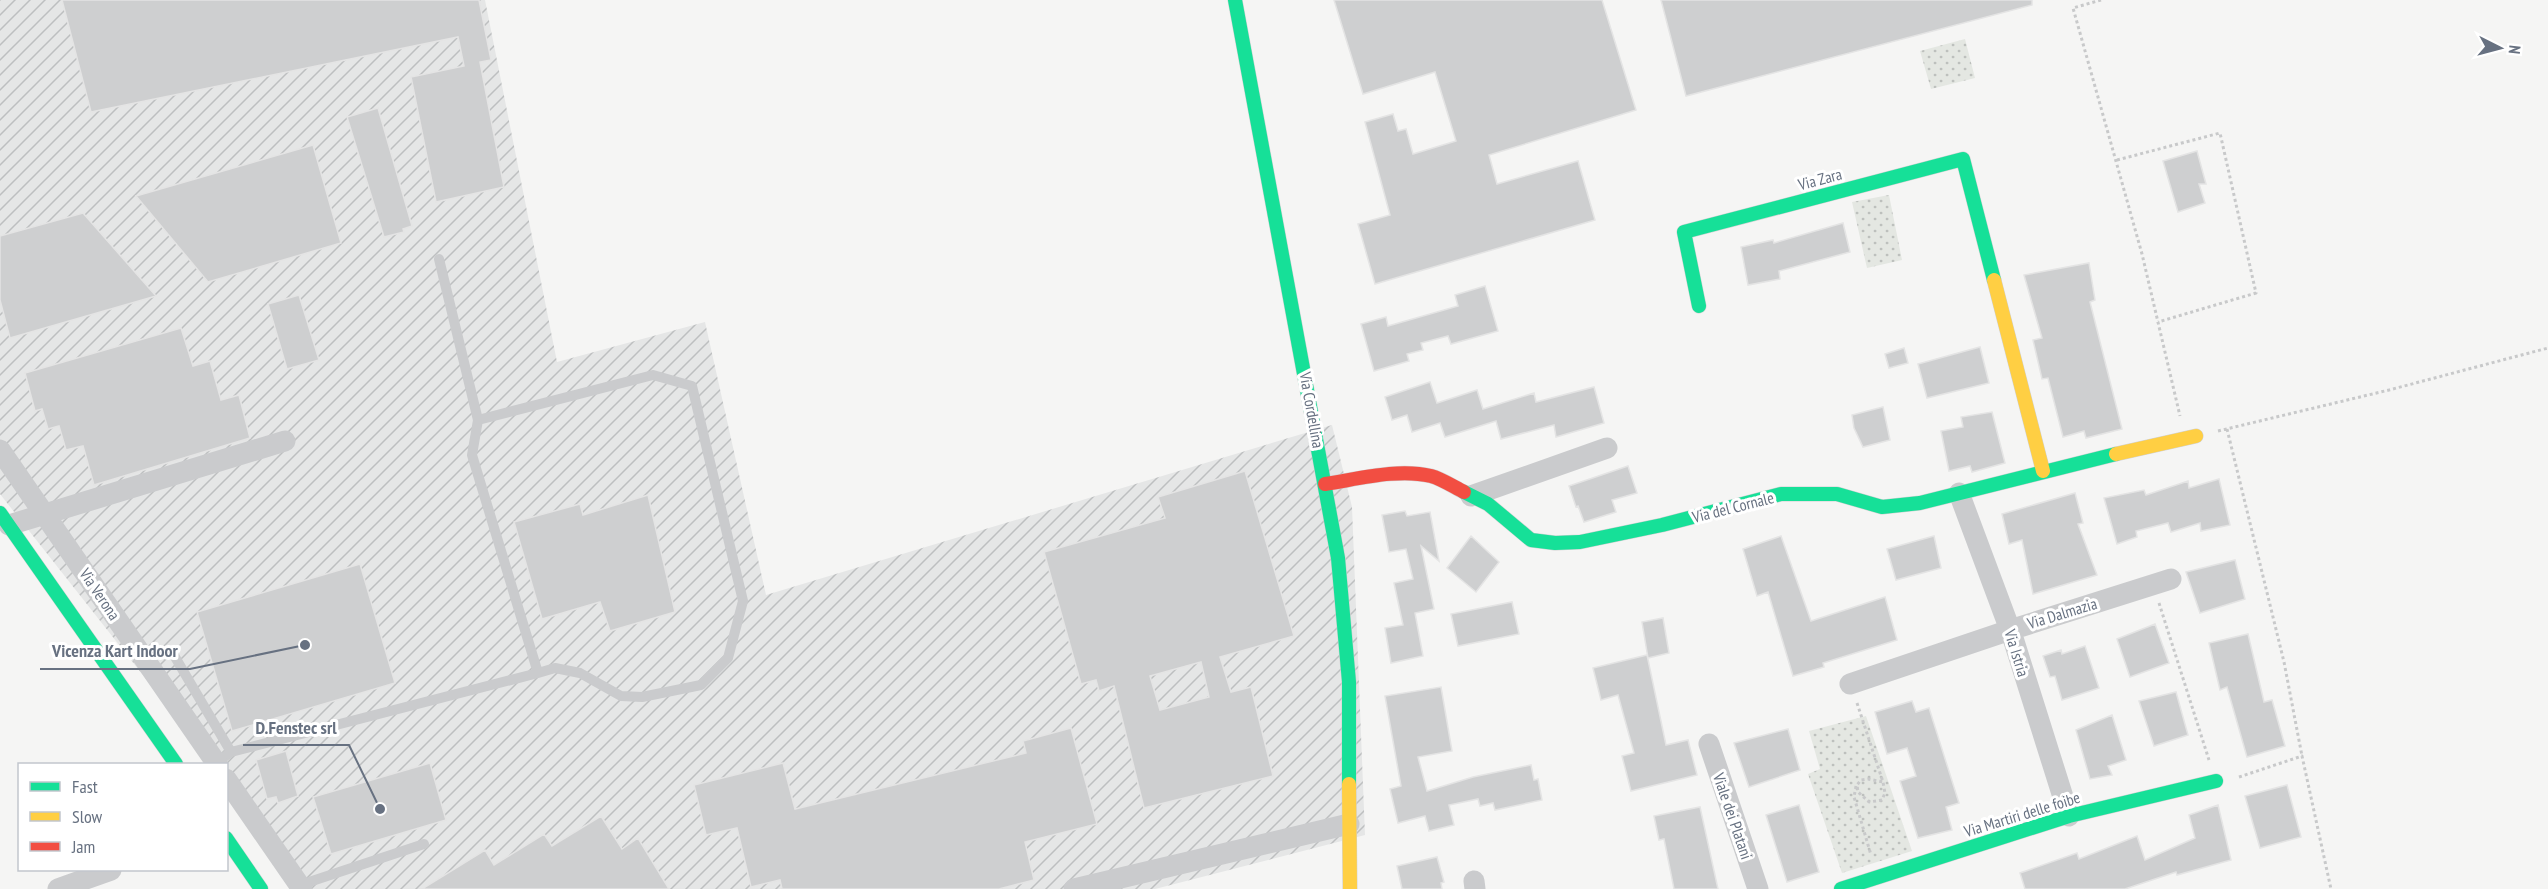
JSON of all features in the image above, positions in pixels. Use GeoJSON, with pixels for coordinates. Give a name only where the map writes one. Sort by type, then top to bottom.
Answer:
{"type":"FeatureCollection","features":[{"type":"Feature","properties":{"kind":"street","name":"Via Cordellina"},"geometry":{"type":"LineString","coordinates":[[1235,0],[1338,558],[1349,682],[1350,889]]}},
{"type":"Feature","properties":{"kind":"street","name":"Via Zara"},"geometry":{"type":"LineString","coordinates":[[1699,306],[1684,232],[1963,159],[2043,471]]}},
{"type":"Feature","properties":{"kind":"street","name":"Via del Cornale"},"geometry":{"type":"LineString","coordinates":[[1325,484],[1409,474],[1432,476],[1488,504],[1531,540],[1555,543],[1580,542],[1662,525],[1781,494],[1837,494],[1882,507],[1920,503],[2043,471],[2191,437]]}},
{"type":"Feature","properties":{"kind":"street"},"geometry":{"type":"LineString","coordinates":[[175,763],[4,519],[45,513],[285,441]]}},
{"type":"Feature","properties":{"kind":"street"},"geometry":{"type":"LineString","coordinates":[[1471,496],[1607,448]]}},
{"type":"Feature","properties":{"kind":"street","name":"Via Verona"},"geometry":{"type":"LineString","coordinates":[[0,450],[222,763]]}},
{"type":"Feature","properties":{"kind":"street","name":"Via Istria"},"geometry":{"type":"LineString","coordinates":[[1959,493],[2010,630],[2069,816]]}},
{"type":"Feature","properties":{"kind":"street","name":"Via Dalmazia"},"geometry":{"type":"LineString","coordinates":[[1850,684],[2162,582]]}},
{"type":"Feature","properties":{"kind":"street","name":"Viale dei Platani"},"geometry":{"type":"LineString","coordinates":[[1709,744],[1758,889]]}},
{"type":"Feature","properties":{"kind":"street","name":"Via Verona"},"geometry":{"type":"LineString","coordinates":[[228,773],[301,887]]}},
{"type":"Feature","properties":{"kind":"street","name":"Via Martiri delle foibe"},"geometry":{"type":"LineString","coordinates":[[1841,889],[2069,816],[2216,781]]}},
{"type":"Feature","properties":{"kind":"street"},"geometry":{"type":"LineString","coordinates":[[1074,889],[1349,824]]}},
{"type":"Feature","properties":{"kind":"street"},"geometry":{"type":"LineString","coordinates":[[228,841],[261,889]]}},
{"type":"Feature","properties":{"kind":"street"},"geometry":{"type":"LineString","coordinates":[[58,889],[108,871]]}},
{"type":"Feature","properties":{"kind":"lane"},"geometry":{"type":"LineString","coordinates":[[439,259],[478,420],[472,455],[538,673]]}},
{"type":"Feature","properties":{"kind":"lane"},"geometry":{"type":"LineString","coordinates":[[228,764],[555,668],[579,673],[621,696],[642,697],[701,685],[728,658],[743,601],[692,386],[653,375],[478,420]]}},
{"type":"Feature","properties":{"kind":"lane"},"geometry":{"type":"LineString","coordinates":[[175,657],[222,763]]}},
{"type":"Feature","properties":{"kind":"lane"},"geometry":{"type":"LineString","coordinates":[[301,887],[424,844]]}},
{"type":"Feature","properties":{"kind":"path"},"geometry":{"type":"LineString","coordinates":[[2101,0],[2073,8],[2117,160],[2158,322],[2191,437],[2389,390],[2548,348]]}},
{"type":"Feature","properties":{"kind":"path"},"geometry":{"type":"LineString","coordinates":[[2117,160],[2220,133],[2256,293],[2158,322]]}},
{"type":"Feature","properties":{"kind":"path"},"geometry":{"type":"LineString","coordinates":[[2227,429],[2284,662],[2331,889]]}},
{"type":"Feature","properties":{"kind":"path"},"geometry":{"type":"LineString","coordinates":[[2162,582],[2216,781],[2240,777],[2302,756]]}},
{"type":"Feature","properties":{"kind":"path"},"geometry":{"type":"LineString","coordinates":[[1857,785],[1858,792],[1869,802],[1882,800],[1885,792],[1883,783],[1862,718]]}},
{"type":"Feature","properties":{"kind":"path"},"geometry":{"type":"LineString","coordinates":[[1879,877],[1858,814],[1854,790],[1861,780],[1868,779],[1883,783]]}},
{"type":"Feature","properties":{"kind":"shaded area"},"geometry":{"type":"Polygon","coordinates":[[[0,0],[485,0],[557,362],[705,322],[766,595],[1332,425],[1352,507],[1365,835],[1155,889],[311,889],[228,783],[228,763],[212,763],[0,494],[0,0]]]}},
{"type":"Feature","properties":{"kind":"shaded area"},"geometry":{"type":"Polygon","coordinates":[[[1965,39],[1975,78],[1931,89],[1920,51],[1965,39]]]}},
{"type":"Feature","properties":{"kind":"shaded area"},"geometry":{"type":"Polygon","coordinates":[[[1889,195],[1902,260],[1867,268],[1852,202],[1889,195]]]}},
{"type":"Feature","properties":{"kind":"shaded area"},"geometry":{"type":"Polygon","coordinates":[[[1866,716],[1912,851],[1842,873],[1808,774],[1820,769],[1809,731],[1866,716]]]}},
{"type":"Feature","properties":{"kind":"building"},"geometry":{"type":"Polygon","coordinates":[[[62,0],[479,0],[491,60],[480,62],[504,187],[436,202],[411,77],[464,66],[458,37],[91,112],[62,0]]]}},
{"type":"Feature","properties":{"kind":"building"},"geometry":{"type":"Polygon","coordinates":[[[1334,0],[1602,0],[1636,110],[1489,155],[1497,184],[1578,161],[1595,220],[1375,284],[1358,224],[1390,215],[1365,122],[1393,114],[1398,131],[1406,129],[1413,154],[1456,141],[1435,72],[1363,94],[1334,0]]]}},
{"type":"Feature","properties":{"kind":"building"},"geometry":{"type":"Polygon","coordinates":[[[1661,0],[2032,0],[2032,5],[1686,96],[1661,0]]]}},
{"type":"Feature","properties":{"kind":"building"},"geometry":{"type":"Polygon","coordinates":[[[378,108],[412,226],[403,229],[404,232],[384,237],[347,117],[378,108]]]}},
{"type":"Feature","properties":{"kind":"building"},"geometry":{"type":"Polygon","coordinates":[[[313,145],[341,243],[208,282],[136,196],[313,145]]]}},
{"type":"Feature","properties":{"kind":"building"},"geometry":{"type":"Polygon","coordinates":[[[2197,151],[2206,184],[2199,184],[2205,203],[2178,212],[2163,161],[2197,151]]]}},
{"type":"Feature","properties":{"kind":"building"},"geometry":{"type":"Polygon","coordinates":[[[83,213],[156,296],[10,338],[0,300],[0,236],[83,213]]]}},
{"type":"Feature","properties":{"kind":"building"},"geometry":{"type":"Polygon","coordinates":[[[1843,223],[1850,252],[1779,271],[1780,279],[1748,285],[1741,247],[1773,240],[1774,243],[1843,223]]]}},
{"type":"Feature","properties":{"kind":"building"},"geometry":{"type":"Polygon","coordinates":[[[2089,263],[2095,300],[2090,302],[2122,429],[2086,438],[2084,431],[2063,437],[2048,378],[2042,379],[2033,340],[2042,338],[2024,275],[2089,263]]]}},
{"type":"Feature","properties":{"kind":"building"},"geometry":{"type":"Polygon","coordinates":[[[1485,286],[1498,331],[1451,344],[1448,336],[1421,343],[1423,350],[1407,354],[1409,361],[1374,371],[1361,324],[1386,317],[1388,326],[1458,306],[1455,295],[1485,286]]]}},
{"type":"Feature","properties":{"kind":"building"},"geometry":{"type":"Polygon","coordinates":[[[299,295],[319,360],[287,369],[268,304],[299,295]]]}},
{"type":"Feature","properties":{"kind":"building"},"geometry":{"type":"Polygon","coordinates":[[[181,328],[193,366],[210,361],[221,400],[239,395],[250,438],[94,485],[83,446],[66,450],[59,426],[48,429],[42,409],[35,411],[25,373],[181,328]]]}},
{"type":"Feature","properties":{"kind":"building"},"geometry":{"type":"Polygon","coordinates":[[[1980,347],[1989,383],[1927,398],[1918,364],[1980,347]]]}},
{"type":"Feature","properties":{"kind":"building"},"geometry":{"type":"Polygon","coordinates":[[[1904,348],[1908,363],[1889,368],[1885,354],[1904,348]]]}},
{"type":"Feature","properties":{"kind":"building"},"geometry":{"type":"Polygon","coordinates":[[[1430,382],[1437,403],[1477,390],[1483,409],[1534,393],[1536,402],[1594,387],[1604,423],[1556,437],[1554,425],[1501,439],[1496,421],[1445,437],[1440,423],[1412,432],[1407,415],[1392,420],[1385,397],[1430,382]]]}},
{"type":"Feature","properties":{"kind":"building"},"geometry":{"type":"Polygon","coordinates":[[[1883,407],[1890,440],[1863,447],[1854,428],[1852,415],[1883,407]]]}},
{"type":"Feature","properties":{"kind":"building"},"geometry":{"type":"Polygon","coordinates":[[[1992,412],[2005,463],[1972,472],[1970,466],[1949,471],[1941,431],[1963,427],[1961,417],[1992,412]]]}},
{"type":"Feature","properties":{"kind":"building"},"geometry":{"type":"Polygon","coordinates":[[[1628,466],[1637,493],[1612,500],[1616,512],[1584,522],[1569,486],[1628,466]]]}},
{"type":"Feature","properties":{"kind":"building"},"geometry":{"type":"Polygon","coordinates":[[[1245,471],[1294,636],[1220,657],[1231,692],[1251,687],[1273,776],[1144,808],[1114,686],[1099,691],[1096,680],[1081,684],[1044,552],[1165,518],[1158,497],[1245,471]],[[1201,662],[1150,676],[1160,710],[1209,697],[1201,662]]]}},
{"type":"Feature","properties":{"kind":"building"},"geometry":{"type":"Polygon","coordinates":[[[2219,479],[2230,525],[2201,531],[2200,523],[2171,532],[2168,523],[2136,531],[2137,537],[2117,544],[2104,498],[2144,490],[2146,495],[2188,481],[2189,488],[2219,479]]]}},
{"type":"Feature","properties":{"kind":"building"},"geometry":{"type":"Polygon","coordinates":[[[2075,493],[2083,523],[2078,524],[2097,575],[2033,594],[2022,540],[2009,544],[2002,514],[2075,493]]]}},
{"type":"Feature","properties":{"kind":"building"},"geometry":{"type":"Polygon","coordinates":[[[648,495],[675,612],[610,631],[600,602],[542,619],[514,522],[580,504],[583,515],[648,495]]]}},
{"type":"Feature","properties":{"kind":"building"},"geometry":{"type":"Polygon","coordinates":[[[1405,511],[1407,516],[1430,512],[1439,561],[1421,546],[1434,609],[1415,613],[1423,656],[1391,663],[1385,628],[1403,625],[1394,583],[1413,579],[1406,549],[1389,552],[1382,515],[1405,511]]]}},
{"type":"Feature","properties":{"kind":"building"},"geometry":{"type":"Polygon","coordinates":[[[1471,536],[1499,562],[1476,592],[1447,568],[1471,536]]]}},
{"type":"Feature","properties":{"kind":"building"},"geometry":{"type":"Polygon","coordinates":[[[1781,536],[1811,621],[1885,597],[1897,640],[1823,663],[1824,667],[1793,676],[1768,592],[1757,596],[1743,549],[1781,536]]]}},
{"type":"Feature","properties":{"kind":"building"},"geometry":{"type":"Polygon","coordinates":[[[1934,536],[1941,568],[1896,580],[1887,549],[1934,536]]]}},
{"type":"Feature","properties":{"kind":"building"},"geometry":{"type":"Polygon","coordinates":[[[2235,560],[2245,599],[2200,613],[2186,572],[2235,560]]]}},
{"type":"Feature","properties":{"kind":"building"},"geometry":{"type":"Polygon","coordinates":[[[360,564],[395,683],[232,731],[197,612],[360,564]]]}},
{"type":"Feature","properties":{"kind":"building"},"geometry":{"type":"Polygon","coordinates":[[[1512,602],[1519,634],[1458,646],[1451,614],[1512,602]]]}},
{"type":"Feature","properties":{"kind":"building"},"geometry":{"type":"Polygon","coordinates":[[[1663,618],[1669,653],[1648,658],[1642,622],[1663,618]]]}},
{"type":"Feature","properties":{"kind":"building"},"geometry":{"type":"Polygon","coordinates":[[[2155,624],[2169,663],[2130,677],[2117,639],[2155,624]]]}},
{"type":"Feature","properties":{"kind":"building"},"geometry":{"type":"Polygon","coordinates":[[[2248,634],[2264,702],[2272,700],[2285,746],[2247,757],[2227,687],[2220,690],[2209,643],[2248,634]]]}},
{"type":"Feature","properties":{"kind":"building"},"geometry":{"type":"Polygon","coordinates":[[[2085,646],[2099,688],[2062,700],[2055,676],[2050,677],[2043,656],[2061,650],[2062,654],[2085,646]]]}},
{"type":"Feature","properties":{"kind":"building"},"geometry":{"type":"Polygon","coordinates":[[[1647,655],[1666,745],[1688,740],[1697,775],[1631,791],[1622,756],[1634,753],[1618,695],[1601,700],[1593,668],[1647,655]]]}},
{"type":"Feature","properties":{"kind":"building"},"geometry":{"type":"Polygon","coordinates":[[[1441,687],[1452,751],[1418,757],[1427,791],[1473,777],[1531,765],[1534,780],[1538,779],[1542,800],[1495,810],[1493,803],[1480,806],[1478,799],[1449,805],[1454,825],[1429,831],[1425,816],[1398,823],[1390,789],[1401,786],[1385,696],[1441,687]]]}},
{"type":"Feature","properties":{"kind":"building"},"geometry":{"type":"Polygon","coordinates":[[[2176,692],[2188,735],[2154,746],[2139,701],[2176,692]]]}},
{"type":"Feature","properties":{"kind":"building"},"geometry":{"type":"Polygon","coordinates":[[[1912,701],[1916,712],[1929,708],[1959,803],[1946,807],[1952,830],[1918,838],[1900,781],[1916,776],[1907,748],[1887,754],[1875,712],[1912,701]]]}},
{"type":"Feature","properties":{"kind":"building"},"geometry":{"type":"Polygon","coordinates":[[[2112,715],[2126,760],[2108,766],[2112,775],[2090,779],[2076,730],[2112,715]]]}},
{"type":"Feature","properties":{"kind":"building"},"geometry":{"type":"Polygon","coordinates":[[[1071,728],[1097,824],[1025,842],[1034,880],[999,889],[782,889],[780,880],[751,887],[737,828],[706,835],[694,785],[783,763],[795,809],[1026,753],[1023,741],[1071,728]]]}},
{"type":"Feature","properties":{"kind":"building"},"geometry":{"type":"Polygon","coordinates":[[[1788,729],[1800,770],[1749,787],[1734,743],[1788,729]]]}},
{"type":"Feature","properties":{"kind":"building"},"geometry":{"type":"Polygon","coordinates":[[[286,751],[298,796],[278,803],[276,797],[267,799],[256,760],[286,751]]]}},
{"type":"Feature","properties":{"kind":"building"},"geometry":{"type":"Polygon","coordinates":[[[430,763],[446,820],[331,854],[313,797],[430,763]]]}},
{"type":"Feature","properties":{"kind":"building"},"geometry":{"type":"Polygon","coordinates":[[[2287,785],[2301,837],[2260,848],[2245,796],[2287,785]]]}},
{"type":"Feature","properties":{"kind":"building"},"geometry":{"type":"Polygon","coordinates":[[[1799,805],[1819,872],[1787,882],[1766,815],[1799,805]]]}},
{"type":"Feature","properties":{"kind":"building"},"geometry":{"type":"Polygon","coordinates":[[[2218,805],[2231,860],[2177,875],[2176,872],[2125,889],[2025,889],[2020,873],[2077,853],[2079,859],[2137,836],[2145,860],[2195,838],[2189,815],[2218,805]]]}},
{"type":"Feature","properties":{"kind":"building"},"geometry":{"type":"Polygon","coordinates":[[[1700,807],[1718,889],[1674,889],[1664,839],[1659,840],[1654,816],[1700,807]]]}},
{"type":"Feature","properties":{"kind":"building"},"geometry":{"type":"Polygon","coordinates":[[[601,816],[622,849],[638,838],[669,889],[422,889],[485,850],[494,865],[544,834],[552,846],[601,816]]]}},
{"type":"Feature","properties":{"kind":"building"},"geometry":{"type":"Polygon","coordinates":[[[1437,857],[1444,882],[1441,883],[1442,889],[1402,889],[1397,866],[1437,857]]]}},
{"type":"Feature","properties":{"kind":"traffic: fast"},"geometry":{"type":"LineString","coordinates":[[1235,0],[1338,558],[1349,682],[1349,784]]}},
{"type":"Feature","properties":{"kind":"traffic: fast"},"geometry":{"type":"LineString","coordinates":[[1699,306],[1684,232],[1963,159],[1994,280]]}},
{"type":"Feature","properties":{"kind":"traffic: fast"},"geometry":{"type":"LineString","coordinates":[[1464,492],[1488,504],[1531,540],[1555,543],[1580,542],[1662,525],[1781,494],[1837,494],[1882,507],[1920,503],[2116,454]]}},
{"type":"Feature","properties":{"kind":"traffic: fast"},"geometry":{"type":"LineString","coordinates":[[0,513],[175,763]]}},
{"type":"Feature","properties":{"kind":"traffic: fast"},"geometry":{"type":"LineString","coordinates":[[1841,889],[2069,816],[2216,781]]}},
{"type":"Feature","properties":{"kind":"traffic: fast"},"geometry":{"type":"LineString","coordinates":[[228,841],[261,889]]}},
{"type":"Feature","properties":{"kind":"traffic: slow"},"geometry":{"type":"LineString","coordinates":[[1994,280],[2043,471]]}},
{"type":"Feature","properties":{"kind":"traffic: slow"},"geometry":{"type":"LineString","coordinates":[[2116,454],[2196,436]]}},
{"type":"Feature","properties":{"kind":"traffic: slow"},"geometry":{"type":"LineString","coordinates":[[1349,784],[1350,889]]}},
{"type":"Feature","properties":{"kind":"traffic: jam"},"geometry":{"type":"LineString","coordinates":[[1325,484],[1405,473],[1435,477],[1464,492]]}},
{"type":"Feature","properties":{"kind":"place","name":"Vicenza Kart Indoor"},"geometry":{"type":"Point","coordinates":[305,645]}},
{"type":"Feature","properties":{"kind":"place","name":"D.Fenstec srl"},"geometry":{"type":"Point","coordinates":[380,809]}}]}
